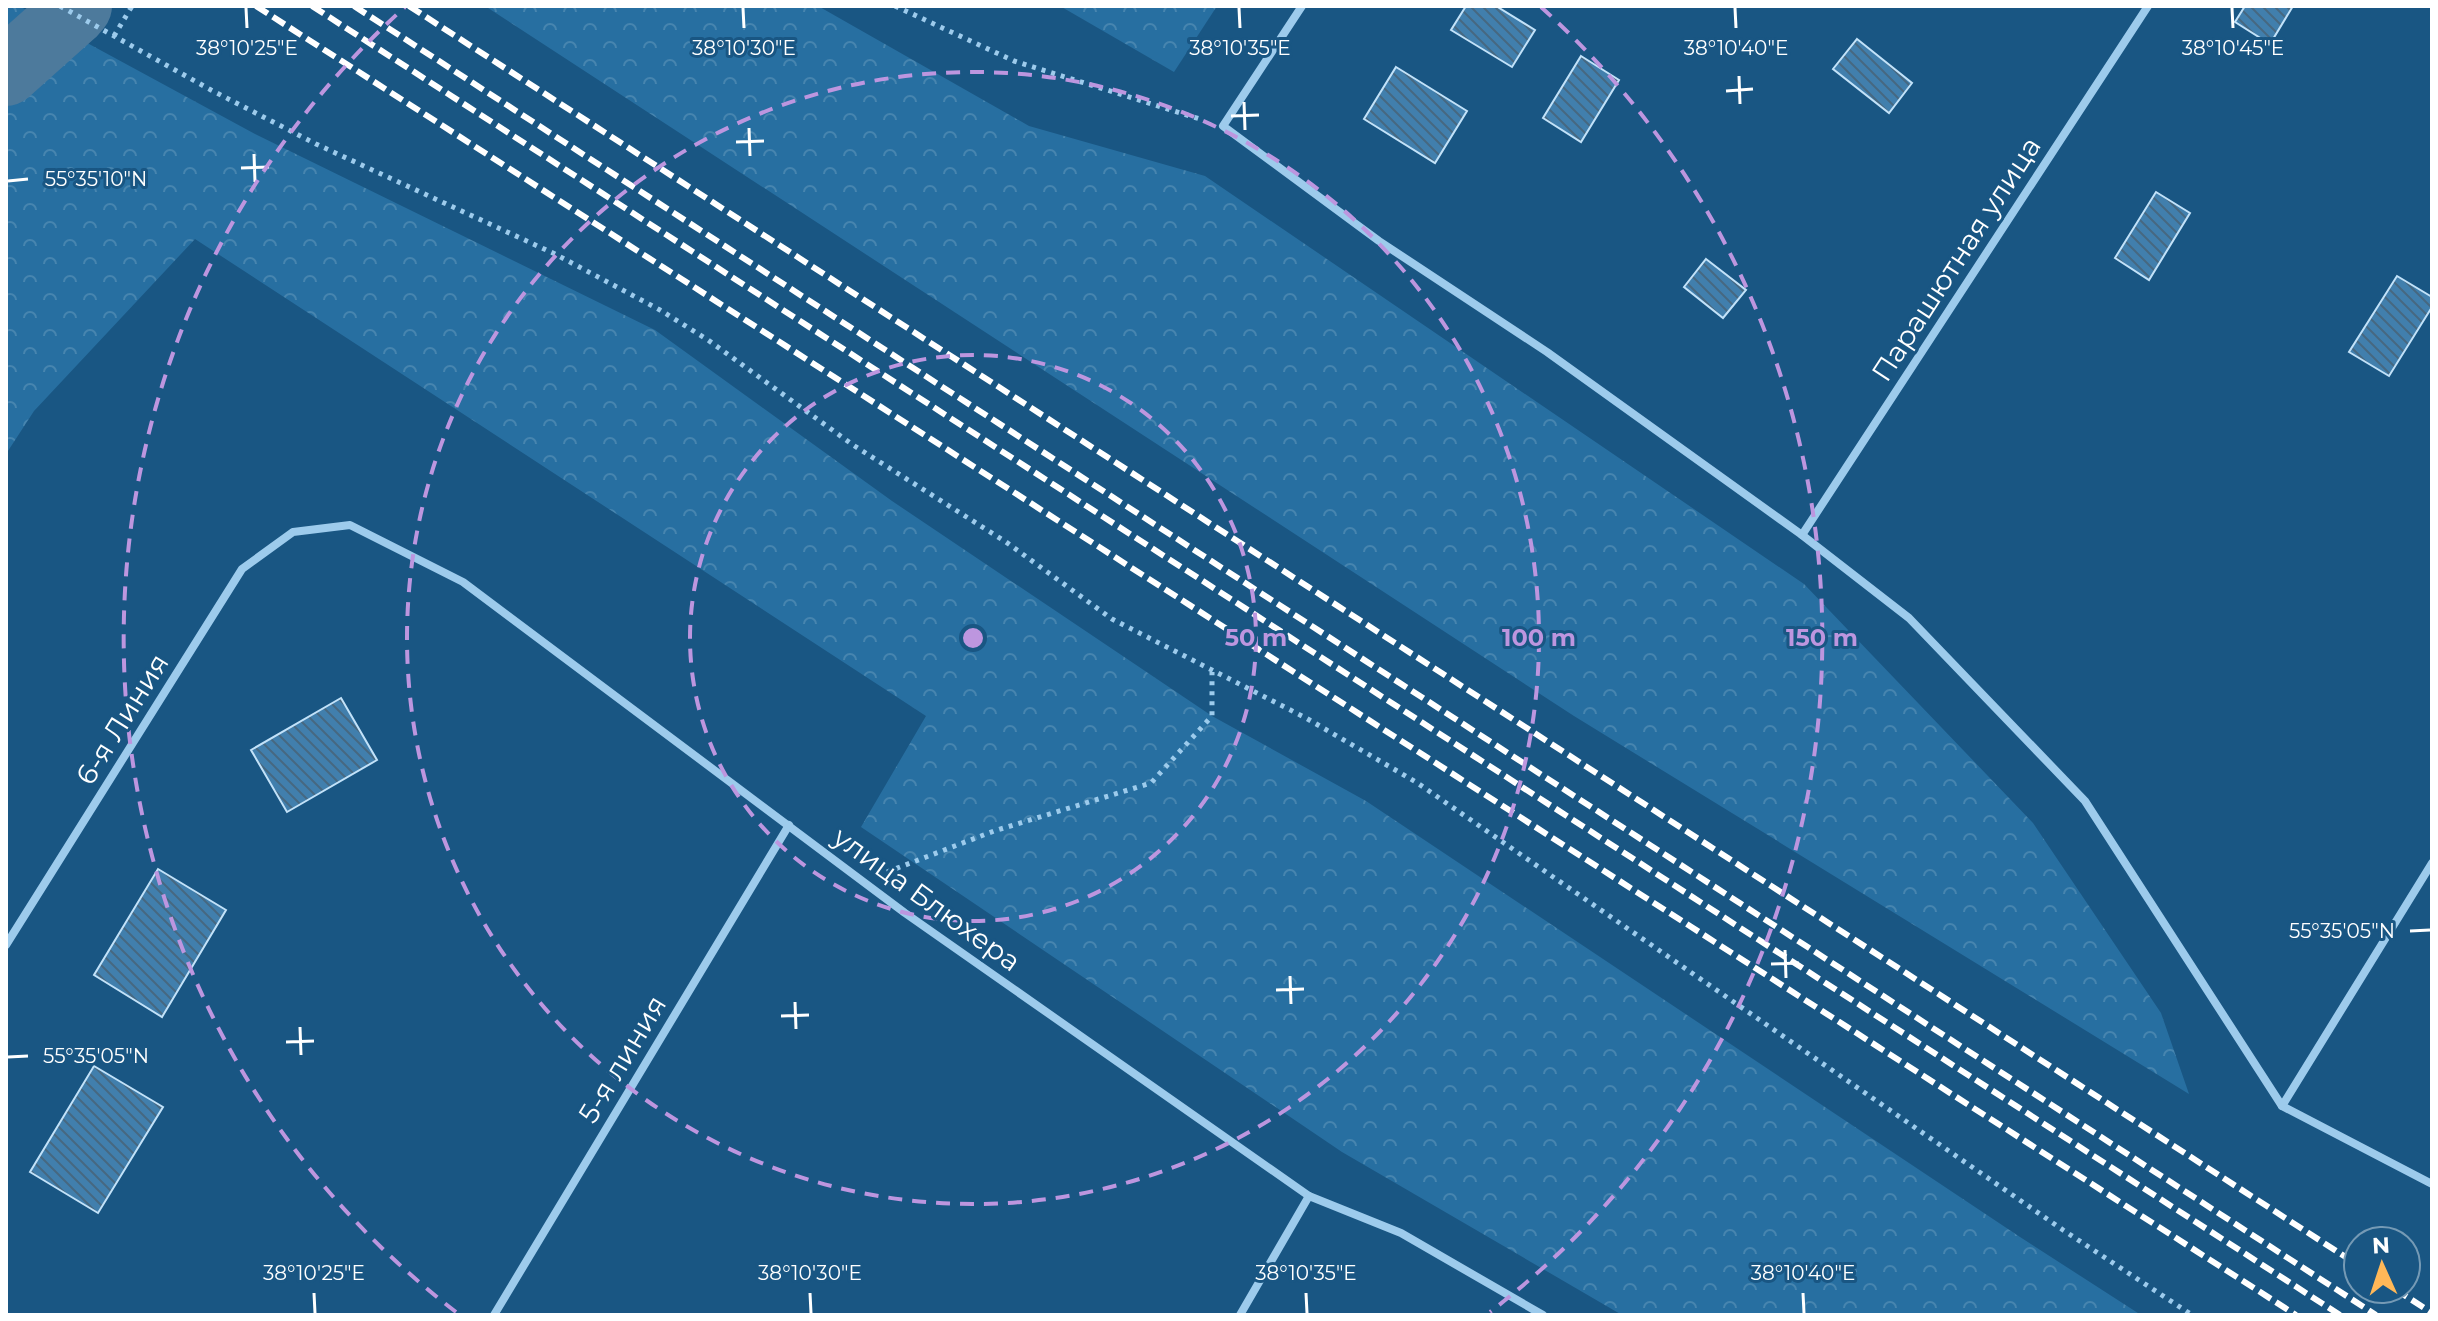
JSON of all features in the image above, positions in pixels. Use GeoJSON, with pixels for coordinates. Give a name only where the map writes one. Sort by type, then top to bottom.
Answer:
{"type":"FeatureCollection","features":[{"type":"Feature","properties":{"kind":"street"},"geometry":{"type":"LineString","coordinates":[[1302,6],[1223,126],[1379,241],[1547,352],[1802,535],[1909,618],[2085,801],[2282,1106],[2432,1184]]}},
{"type":"Feature","properties":{"kind":"street","name":"Парашютная улица"},"geometry":{"type":"LineString","coordinates":[[1802,535],[2148,6]]}},
{"type":"Feature","properties":{"kind":"street","name":"улица Блюхера"},"geometry":{"type":"LineString","coordinates":[[293,532],[350,525],[463,582],[864,881],[1309,1196],[1401,1233],[1543,1315]]}},
{"type":"Feature","properties":{"kind":"street","name":"6-я Линия"},"geometry":{"type":"LineString","coordinates":[[6,945],[242,569],[293,532]]}},
{"type":"Feature","properties":{"kind":"street","name":"5-я линия"},"geometry":{"type":"LineString","coordinates":[[494,1315],[789,825]]}},
{"type":"Feature","properties":{"kind":"street"},"geometry":{"type":"LineString","coordinates":[[2282,1106],[2432,863]]}},
{"type":"Feature","properties":{"kind":"street"},"geometry":{"type":"LineString","coordinates":[[1240,1315],[1309,1196]]}},
{"type":"Feature","properties":{"kind":"path"},"geometry":{"type":"LineString","coordinates":[[60,6],[303,138],[555,254],[660,310],[708,340],[853,445],[1006,542],[1112,619],[1306,718],[1416,782],[2063,1230],[2192,1315]]}},
{"type":"Feature","properties":{"kind":"path"},"geometry":{"type":"LineString","coordinates":[[114,36],[132,6]]}},
{"type":"Feature","properties":{"kind":"path"},"geometry":{"type":"LineString","coordinates":[[895,6],[1014,61],[1223,126]]}},
{"type":"Feature","properties":{"kind":"path"},"geometry":{"type":"LineString","coordinates":[[864,881],[994,831],[1151,783],[1212,716],[1212,671]]}},
{"type":"Feature","properties":{"kind":"green space"},"geometry":{"type":"Polygon","coordinates":[[[6,6],[19,6],[255,134],[655,330],[892,501],[1212,716],[1366,801],[2141,1315],[1622,1315],[1342,1152],[861,827],[926,716],[195,239],[34,411],[6,454],[6,6]]]}},
{"type":"Feature","properties":{"kind":"green space"},"geometry":{"type":"Polygon","coordinates":[[[485,6],[818,6],[1029,126],[1205,176],[1804,584],[2033,823],[2161,1013],[2189,1094],[1574,716],[485,6]]]}},
{"type":"Feature","properties":{"kind":"green space"},"geometry":{"type":"Polygon","coordinates":[[[1060,6],[1217,6],[1174,72],[1060,6]]]}},
{"type":"Feature","properties":{"kind":"building"},"geometry":{"type":"Polygon","coordinates":[[[1466,6],[1496,6],[1535,30],[1512,67],[1451,30],[1466,6]]]}},
{"type":"Feature","properties":{"kind":"building"},"geometry":{"type":"Polygon","coordinates":[[[2245,6],[2293,6],[2270,44],[2235,22],[2245,6]]]}},
{"type":"Feature","properties":{"kind":"building"},"geometry":{"type":"Polygon","coordinates":[[[1857,39],[1912,83],[1889,113],[1833,69],[1857,39]]]}},
{"type":"Feature","properties":{"kind":"building"},"geometry":{"type":"Polygon","coordinates":[[[1581,56],[1619,80],[1581,142],[1543,118],[1581,56]]]}},
{"type":"Feature","properties":{"kind":"building"},"geometry":{"type":"Polygon","coordinates":[[[1396,67],[1467,111],[1435,163],[1364,119],[1396,67]]]}},
{"type":"Feature","properties":{"kind":"building"},"geometry":{"type":"Polygon","coordinates":[[[2156,192],[2190,213],[2149,280],[2115,258],[2156,192]]]}},
{"type":"Feature","properties":{"kind":"building"},"geometry":{"type":"Polygon","coordinates":[[[1706,259],[1746,290],[1723,318],[1684,287],[1706,259]]]}},
{"type":"Feature","properties":{"kind":"building"},"geometry":{"type":"Polygon","coordinates":[[[2397,276],[2432,297],[2432,307],[2389,376],[2349,352],[2397,276]]]}},
{"type":"Feature","properties":{"kind":"building"},"geometry":{"type":"Polygon","coordinates":[[[341,698],[377,760],[287,812],[251,750],[341,698]]]}},
{"type":"Feature","properties":{"kind":"building"},"geometry":{"type":"Polygon","coordinates":[[[158,869],[226,910],[162,1017],[94,975],[158,869]]]}},
{"type":"Feature","properties":{"kind":"building"},"geometry":{"type":"Polygon","coordinates":[[[94,1066],[163,1107],[98,1213],[30,1172],[94,1066]]]}},
{"type":"Feature","properties":{"kind":"waterway"},"geometry":{"type":"LineString","coordinates":[[6,72],[78,6]]}},
{"type":"Feature","properties":{"kind":"railway"},"geometry":{"type":"LineString","coordinates":[[256,6],[2296,1315]]}},
{"type":"Feature","properties":{"kind":"railway"},"geometry":{"type":"LineString","coordinates":[[312,6],[2340,1315]]}},
{"type":"Feature","properties":{"kind":"railway"},"geometry":{"type":"LineString","coordinates":[[354,6],[2376,1315]]}},
{"type":"Feature","properties":{"kind":"railway"},"geometry":{"type":"LineString","coordinates":[[409,6],[2342,1255]]}},
{"type":"Feature","properties":{"kind":"railway"},"geometry":{"type":"LineString","coordinates":[[2420,1305],[2432,1313]]}}]}
